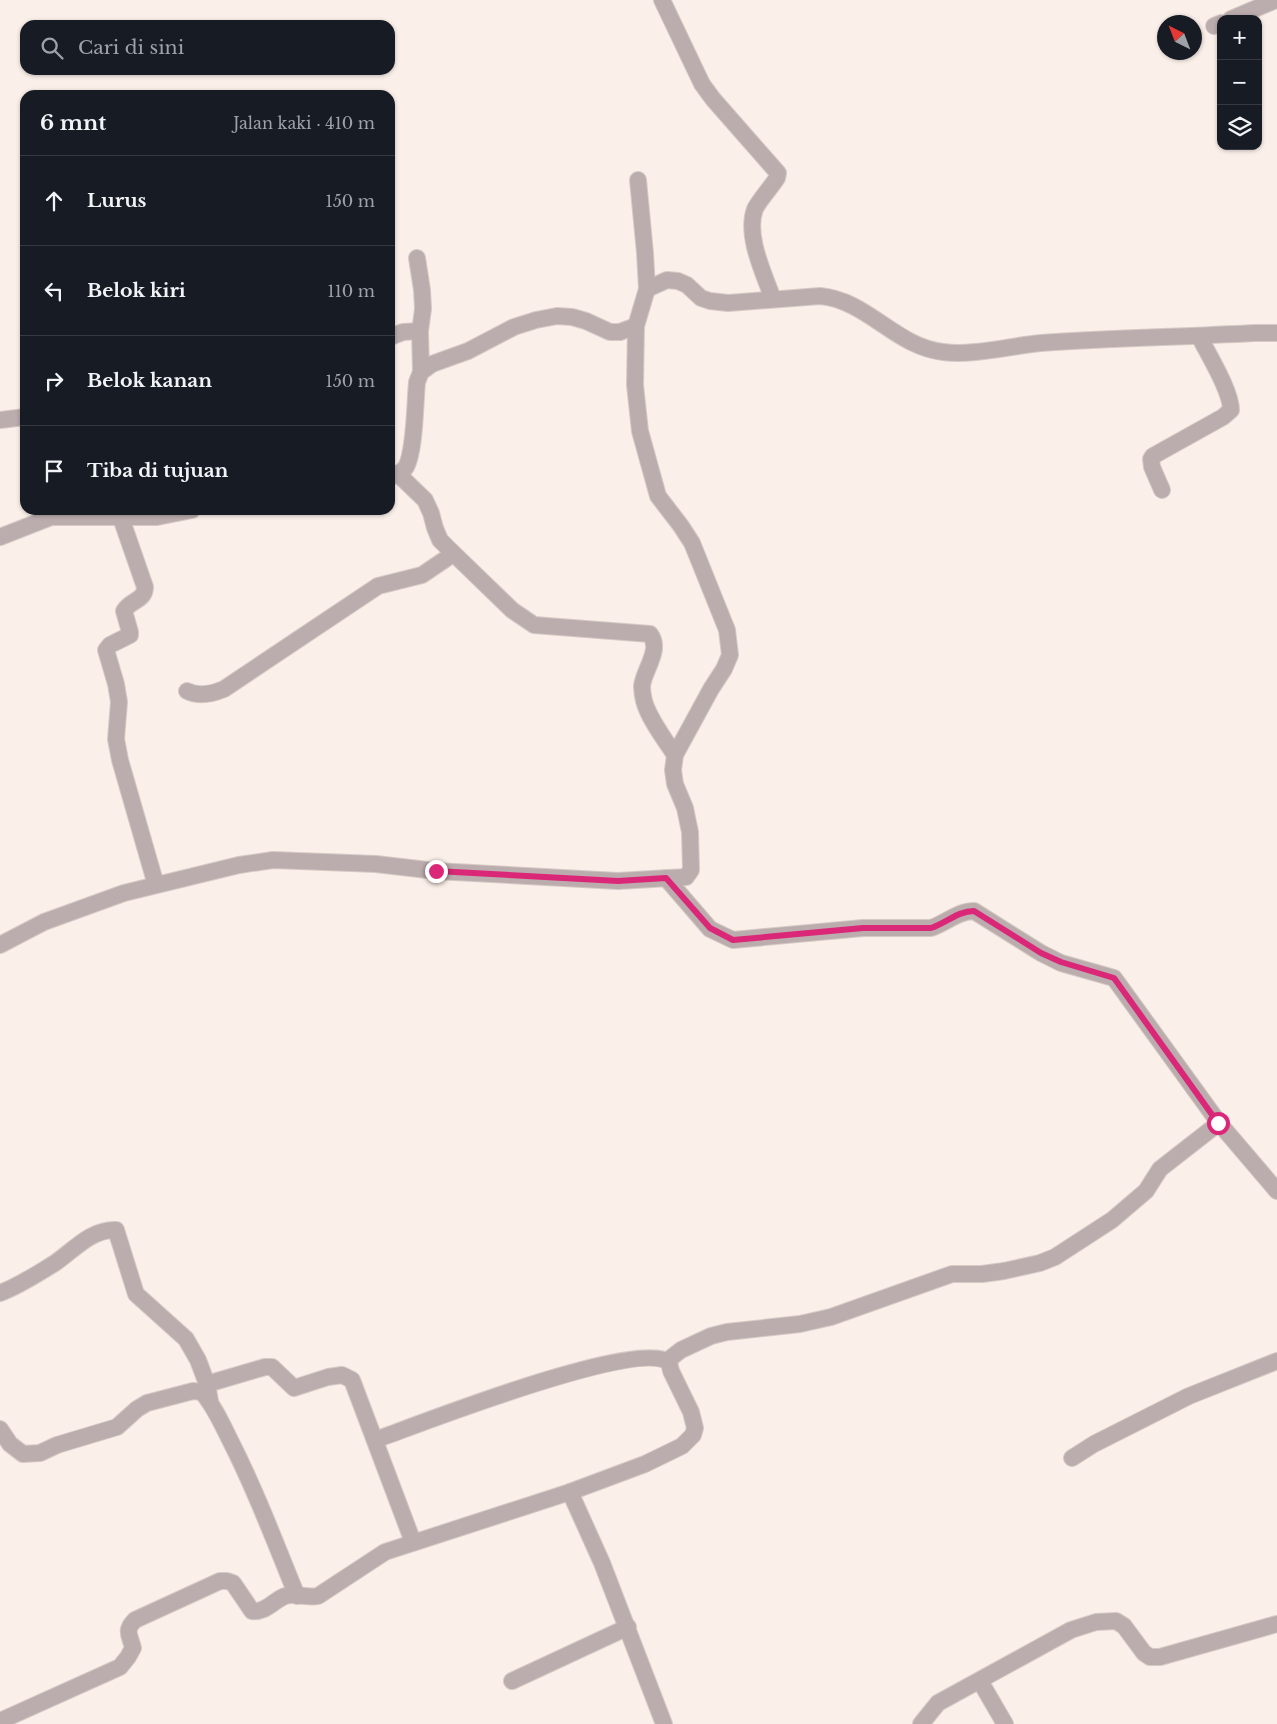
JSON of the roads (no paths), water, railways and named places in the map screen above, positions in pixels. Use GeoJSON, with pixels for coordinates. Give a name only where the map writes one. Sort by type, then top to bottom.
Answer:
{"type":"FeatureCollection","features":[{"type":"Feature","properties":{"kind":"street"},"geometry":{"type":"LineString","coordinates":[[662,0],[702,84],[712,99],[778,173],[778,178],[755,207],[752,221],[753,236],[760,264],[773,299]]}},
{"type":"Feature","properties":{"kind":"street"},"geometry":{"type":"LineString","coordinates":[[1241,15],[1276,0]]}},
{"type":"Feature","properties":{"kind":"street"},"geometry":{"type":"LineString","coordinates":[[0,945],[44,922],[124,893],[239,865],[273,860],[376,864],[436,871],[618,881],[686,876],[691,870],[690,832],[685,808],[675,784],[673,770],[675,756],[711,688],[724,668],[730,655],[729,640],[727,630],[692,543],[658,496],[640,431],[635,385],[636,326],[646,289],[645,253],[638,180]]}},
{"type":"Feature","properties":{"kind":"street"},"geometry":{"type":"LineString","coordinates":[[395,475],[405,468],[411,452],[417,382],[421,372],[420,331],[423,310],[417,258]]}},
{"type":"Feature","properties":{"kind":"street"},"geometry":{"type":"LineString","coordinates":[[646,289],[672,280],[678,280],[687,285],[700,298],[728,303],[820,296],[834,297],[854,305],[920,347],[942,352],[968,352],[1041,343],[1277,333]]}},
{"type":"Feature","properties":{"kind":"street"},"geometry":{"type":"LineString","coordinates":[[421,372],[432,364],[468,351],[514,327],[536,320],[557,316],[572,317],[610,332],[620,332],[636,326]]}},
{"type":"Feature","properties":{"kind":"street"},"geometry":{"type":"LineString","coordinates":[[395,335],[402,332],[420,331]]}},
{"type":"Feature","properties":{"kind":"street"},"geometry":{"type":"LineString","coordinates":[[1162,490],[1152,467],[1151,459],[1153,456],[1223,417],[1231,410],[1231,404],[1221,380],[1200,336]]}},
{"type":"Feature","properties":{"kind":"street"},"geometry":{"type":"LineString","coordinates":[[0,420],[20,418]]}},
{"type":"Feature","properties":{"kind":"street"},"geometry":{"type":"LineString","coordinates":[[395,477],[425,500],[440,540],[453,554],[512,610],[534,625],[650,634],[653,638],[654,646],[642,686],[644,702],[675,756]]}},
{"type":"Feature","properties":{"kind":"street"},"geometry":{"type":"LineString","coordinates":[[0,537],[51,518],[81,516],[121,518],[167,515]]}},
{"type":"Feature","properties":{"kind":"street"},"geometry":{"type":"LineString","coordinates":[[121,518],[145,587],[145,592],[143,596],[129,604],[124,611],[130,635],[110,645],[106,650],[119,702],[116,739],[120,760],[156,885]]}},
{"type":"Feature","properties":{"kind":"street"},"geometry":{"type":"LineString","coordinates":[[187,691],[193,694],[212,694],[224,689],[378,586],[422,575],[453,554]]}},
{"type":"Feature","properties":{"kind":"street"},"geometry":{"type":"LineString","coordinates":[[666,878],[710,928],[733,940],[863,928],[931,928],[942,925],[962,912],[974,911],[1041,953],[1061,962],[1114,978],[1218,1123],[1277,1191]]}},
{"type":"Feature","properties":{"kind":"street"},"geometry":{"type":"LineString","coordinates":[[669,1362],[681,1350],[712,1336],[727,1332],[800,1324],[831,1317],[952,1274],[982,1274],[1004,1271],[1040,1263],[1055,1257],[1112,1220],[1146,1191],[1160,1169],[1218,1123]]}},
{"type":"Feature","properties":{"kind":"street"},"geometry":{"type":"LineString","coordinates":[[0,1293],[13,1288],[57,1262],[94,1234],[116,1230],[136,1294],[186,1339],[198,1360],[207,1384],[210,1402]]}},
{"type":"Feature","properties":{"kind":"street"},"geometry":{"type":"LineString","coordinates":[[0,1721],[120,1667],[133,1648],[128,1632],[129,1626],[135,1620],[220,1581],[233,1583],[252,1611],[259,1612],[286,1596],[309,1598],[318,1596],[384,1552],[570,1492],[645,1464],[682,1446],[694,1435],[695,1428],[691,1412],[669,1362],[663,1358],[641,1359],[600,1366],[538,1382],[375,1440]]}},
{"type":"Feature","properties":{"kind":"street"},"geometry":{"type":"LineString","coordinates":[[1072,1458],[1094,1444],[1189,1396],[1277,1361]]}},
{"type":"Feature","properties":{"kind":"street"},"geometry":{"type":"LineString","coordinates":[[207,1384],[265,1366],[272,1367],[294,1388],[328,1377],[342,1375],[352,1380],[413,1542]]}},
{"type":"Feature","properties":{"kind":"street"},"geometry":{"type":"LineString","coordinates":[[0,1429],[5,1447],[24,1454],[40,1453],[56,1445],[117,1427],[137,1409],[147,1403],[193,1392],[202,1392],[210,1402],[240,1458],[297,1596]]}},
{"type":"Feature","properties":{"kind":"street"},"geometry":{"type":"LineString","coordinates":[[570,1492],[628,1627],[664,1724]]}},
{"type":"Feature","properties":{"kind":"street"},"geometry":{"type":"LineString","coordinates":[[921,1724],[938,1703],[1071,1630],[1096,1622],[1116,1621],[1124,1626],[1144,1653],[1150,1657],[1160,1657],[1277,1624]]}},
{"type":"Feature","properties":{"kind":"street"},"geometry":{"type":"LineString","coordinates":[[512,1681],[628,1627]]}},
{"type":"Feature","properties":{"kind":"street"},"geometry":{"type":"LineString","coordinates":[[980,1681],[1005,1724]]}}]}
